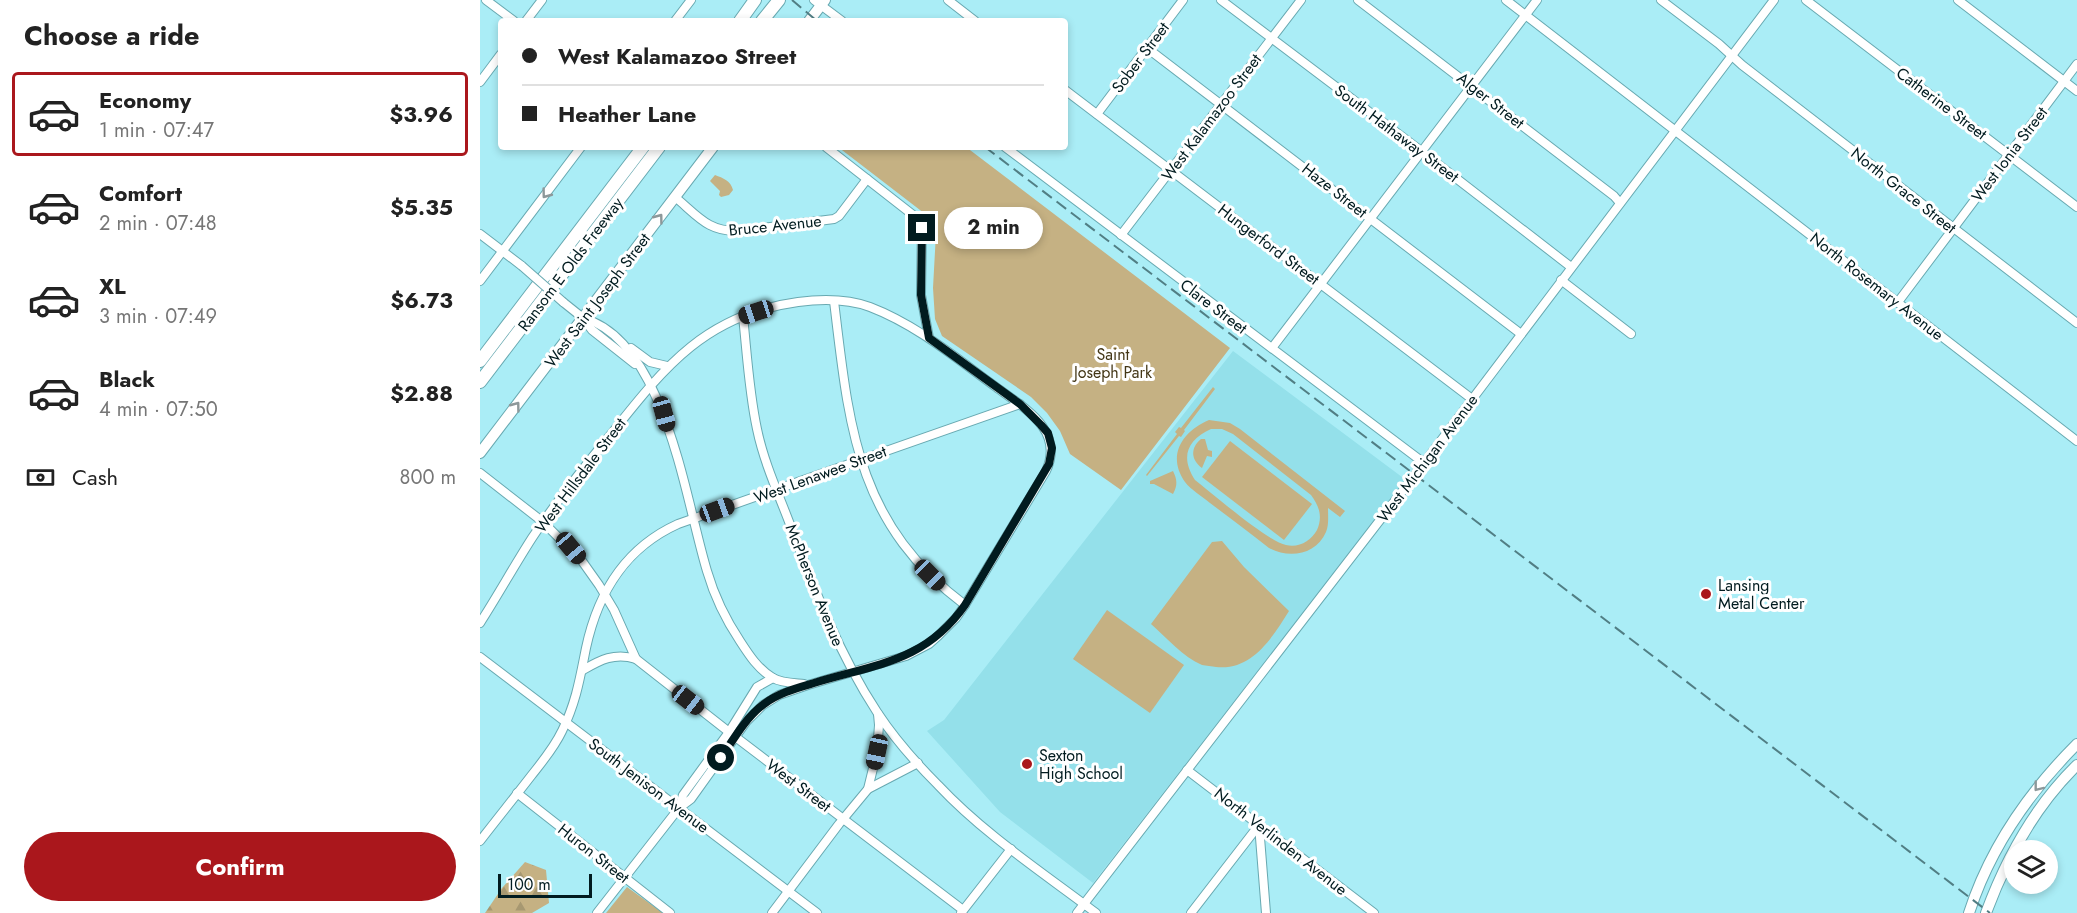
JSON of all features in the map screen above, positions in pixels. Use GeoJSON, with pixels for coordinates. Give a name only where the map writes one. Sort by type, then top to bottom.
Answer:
{"type":"FeatureCollection","features":[{"type":"Feature","properties":{"kind":"highway"},"geometry":{"type":"LineString","coordinates":[[742,18],[755,0]]}},
{"type":"Feature","properties":{"kind":"highway"},"geometry":{"type":"LineString","coordinates":[[758,18],[772,0]]}},
{"type":"Feature","properties":{"kind":"highway"},"geometry":{"type":"LineString","coordinates":[[764,18],[779,0]]}},
{"type":"Feature","properties":{"kind":"highway","name":"Ransom E Olds Freeway"},"geometry":{"type":"LineString","coordinates":[[480,360],[641,150]]}},
{"type":"Feature","properties":{"kind":"highway","name":"Ransom E Olds Freeway"},"geometry":{"type":"LineString","coordinates":[[480,382],[658,150]]}},
{"type":"Feature","properties":{"kind":"highway"},"geometry":{"type":"LineString","coordinates":[[480,352],[530,295]]}},
{"type":"Feature","properties":{"kind":"highway"},"geometry":{"type":"LineString","coordinates":[[480,387],[513,339]]}},
{"type":"Feature","properties":{"kind":"main road"},"geometry":{"type":"LineString","coordinates":[[811,18],[820,2]]}},
{"type":"Feature","properties":{"kind":"main road","name":"West Saint Joseph Street"},"geometry":{"type":"LineString","coordinates":[[480,453],[711,150]]}},
{"type":"Feature","properties":{"kind":"main road"},"geometry":{"type":"LineString","coordinates":[[1969,913],[1980,883],[2012,823],[2041,783],[2077,744]]}},
{"type":"Feature","properties":{"kind":"main road"},"geometry":{"type":"LineString","coordinates":[[1986,913],[1997,883],[2020,839],[2046,801],[2077,765]]}},
{"type":"Feature","properties":{"kind":"street"},"geometry":{"type":"LineString","coordinates":[[486,0],[510,18]]}},
{"type":"Feature","properties":{"kind":"street"},"geometry":{"type":"LineString","coordinates":[[528,18],[542,0]]}},
{"type":"Feature","properties":{"kind":"street"},"geometry":{"type":"LineString","coordinates":[[677,18],[691,0]]}},
{"type":"Feature","properties":{"kind":"street"},"geometry":{"type":"LineString","coordinates":[[948,0],[971,18]]}},
{"type":"Feature","properties":{"kind":"street","name":"Sober Street"},"geometry":{"type":"LineString","coordinates":[[1097,114],[1183,0]]}},
{"type":"Feature","properties":{"kind":"street","name":"South Hathaway Street"},"geometry":{"type":"LineString","coordinates":[[1221,0],[1571,267]]}},
{"type":"Feature","properties":{"kind":"street","name":"West Kalamazoo Street"},"geometry":{"type":"LineString","coordinates":[[1121,235],[1300,0]]}},
{"type":"Feature","properties":{"kind":"street","name":"Alger Street"},"geometry":{"type":"LineString","coordinates":[[1359,0],[1614,196],[1620,203]]}},
{"type":"Feature","properties":{"kind":"street","name":"North Rosemary Avenue"},"geometry":{"type":"LineString","coordinates":[[1506,0],[2077,441]]}},
{"type":"Feature","properties":{"kind":"street"},"geometry":{"type":"LineString","coordinates":[[1272,348],[1537,0]]}},
{"type":"Feature","properties":{"kind":"street","name":"North Grace Street"},"geometry":{"type":"LineString","coordinates":[[1661,0],[2077,323]]}},
{"type":"Feature","properties":{"kind":"street","name":"West Michigan Avenue"},"geometry":{"type":"LineString","coordinates":[[1077,913],[1424,464],[1774,0]]}},
{"type":"Feature","properties":{"kind":"street","name":"Catherine Street"},"geometry":{"type":"LineString","coordinates":[[1806,0],[2077,207]]}},
{"type":"Feature","properties":{"kind":"street"},"geometry":{"type":"LineString","coordinates":[[1958,0],[2077,91]]}},
{"type":"Feature","properties":{"kind":"street"},"geometry":{"type":"LineString","coordinates":[[820,2],[839,18]]}},
{"type":"Feature","properties":{"kind":"street","name":"Haze Street"},"geometry":{"type":"LineString","coordinates":[[1147,48],[1521,333]]}},
{"type":"Feature","properties":{"kind":"street"},"geometry":{"type":"LineString","coordinates":[[480,82],[498,58]]}},
{"type":"Feature","properties":{"kind":"street","name":"West Ionia Street"},"geometry":{"type":"LineString","coordinates":[[1898,302],[2077,64]]}},
{"type":"Feature","properties":{"kind":"street","name":"Hungerford Street"},"geometry":{"type":"LineString","coordinates":[[1068,92],[1472,399]]}},
{"type":"Feature","properties":{"kind":"street"},"geometry":{"type":"LineString","coordinates":[[480,281],[579,150]]}},
{"type":"Feature","properties":{"kind":"street"},"geometry":{"type":"LineString","coordinates":[[830,150],[922,222],[921,295],[929,338]]}},
{"type":"Feature","properties":{"kind":"street","name":"Clare Street"},"geometry":{"type":"LineString","coordinates":[[1009,150],[1424,464]]}},
{"type":"Feature","properties":{"kind":"street","name":"Bruce Avenue"},"geometry":{"type":"LineString","coordinates":[[675,197],[715,229],[740,231],[834,219],[839,216],[867,179]]}},
{"type":"Feature","properties":{"kind":"street"},"geometry":{"type":"LineString","coordinates":[[480,234],[522,266],[583,318],[592,330],[644,373]]}},
{"type":"Feature","properties":{"kind":"street"},"geometry":{"type":"LineString","coordinates":[[1561,280],[1631,334]]}},
{"type":"Feature","properties":{"kind":"street"},"geometry":{"type":"LineString","coordinates":[[834,301],[850,422],[860,459],[877,502],[904,547],[944,589],[965,605]]}},
{"type":"Feature","properties":{"kind":"street","name":"West Hillsdale Street"},"geometry":{"type":"LineString","coordinates":[[480,623],[543,522],[667,366],[708,334],[743,316],[789,304],[834,301],[869,307],[929,338],[1020,404],[1048,433],[1052,448],[1046,471],[965,605],[947,628],[922,648],[894,660],[852,671]]}},
{"type":"Feature","properties":{"kind":"street","name":"McPherson Avenue"},"geometry":{"type":"LineString","coordinates":[[743,316],[754,412],[760,442],[824,614],[852,671],[878,713],[918,763],[962,809],[1096,913]]}},
{"type":"Feature","properties":{"kind":"street"},"geometry":{"type":"LineString","coordinates":[[583,318],[598,323],[650,362],[667,366]]}},
{"type":"Feature","properties":{"kind":"street"},"geometry":{"type":"LineString","coordinates":[[620,340],[651,384],[664,414],[708,573],[726,618],[753,660],[772,678],[808,685]]}},
{"type":"Feature","properties":{"kind":"street","name":"West Lenawee Street"},"geometry":{"type":"LineString","coordinates":[[480,841],[553,747],[567,722],[577,697],[595,616],[604,593],[636,550],[656,535],[693,519],[1020,404]]}},
{"type":"Feature","properties":{"kind":"street","name":"West Street"},"geometry":{"type":"LineString","coordinates":[[480,473],[543,522],[571,548],[604,593],[636,659],[962,911]]}},
{"type":"Feature","properties":{"kind":"street"},"geometry":{"type":"LineString","coordinates":[[583,670],[609,657],[627,656],[636,659]]}},
{"type":"Feature","properties":{"kind":"street","name":"South Jenison Avenue"},"geometry":{"type":"LineString","coordinates":[[480,657],[817,913]]}},
{"type":"Feature","properties":{"kind":"street"},"geometry":{"type":"LineString","coordinates":[[732,735],[763,705],[779,695],[852,671]]}},
{"type":"Feature","properties":{"kind":"street"},"geometry":{"type":"LineString","coordinates":[[597,913],[679,808],[691,799],[732,735],[757,687],[772,678]]}},
{"type":"Feature","properties":{"kind":"street"},"geometry":{"type":"LineString","coordinates":[[868,789],[877,752],[878,713]]}},
{"type":"Feature","properties":{"kind":"street"},"geometry":{"type":"LineString","coordinates":[[772,913],[868,789],[918,763]]}},
{"type":"Feature","properties":{"kind":"street","name":"North Verlinden Avenue"},"geometry":{"type":"LineString","coordinates":[[1187,770],[1374,913]]}},
{"type":"Feature","properties":{"kind":"street","name":"Huron Street"},"geometry":{"type":"LineString","coordinates":[[517,793],[670,913]]}},
{"type":"Feature","properties":{"kind":"street"},"geometry":{"type":"LineString","coordinates":[[1191,913],[1259,825]]}},
{"type":"Feature","properties":{"kind":"street"},"geometry":{"type":"LineString","coordinates":[[1259,825],[1266,913]]}},
{"type":"Feature","properties":{"kind":"street"},"geometry":{"type":"LineString","coordinates":[[962,911],[1011,849]]}},
{"type":"Feature","properties":{"kind":"street"},"geometry":{"type":"LineString","coordinates":[[1239,850],[1253,849],[1262,858]]}},
{"type":"Feature","properties":{"kind":"shaded area"},"geometry":{"type":"Polygon","coordinates":[[[1233,351],[1406,480],[1093,883],[1000,812],[927,731],[944,720],[1233,351]]]}},
{"type":"Feature","properties":{"kind":"green space","name":"Saint Joseph Park"},"geometry":{"type":"Polygon","coordinates":[[[842,150],[970,150],[1230,348],[1121,490],[1070,454],[1060,431],[1031,397],[942,336],[935,319],[933,288],[936,233],[933,220],[842,150]]]}},
{"type":"Feature","properties":{"kind":"green space"},"geometry":{"type":"Polygon","coordinates":[[[715,175],[729,182],[733,190],[729,195],[721,197],[719,195],[720,191],[710,181],[715,175]]]}},
{"type":"Feature","properties":{"kind":"green space"},"geometry":{"type":"Polygon","coordinates":[[[1213,387],[1215,389],[1181,437],[1179,436],[1147,476],[1177,434],[1175,432],[1179,427],[1181,428],[1213,387]]]}},
{"type":"Feature","properties":{"kind":"green space"},"geometry":{"type":"Polygon","coordinates":[[[1209,420],[1230,423],[1345,511],[1340,517],[1328,508],[1326,532],[1322,540],[1309,550],[1293,554],[1269,548],[1185,482],[1177,462],[1177,453],[1185,437],[1209,420]],[[1211,429],[1191,444],[1187,457],[1190,472],[1195,480],[1277,542],[1291,546],[1308,540],[1317,530],[1320,520],[1318,507],[1311,495],[1233,434],[1222,429],[1211,429]]]}},
{"type":"Feature","properties":{"kind":"green space"},"geometry":{"type":"Polygon","coordinates":[[[1201,439],[1205,439],[1208,450],[1212,451],[1212,457],[1207,456],[1202,468],[1193,454],[1195,446],[1201,439]]]}},
{"type":"Feature","properties":{"kind":"green space"},"geometry":{"type":"Polygon","coordinates":[[[1230,441],[1312,504],[1284,540],[1202,477],[1230,441]]]}},
{"type":"Feature","properties":{"kind":"green space"},"geometry":{"type":"Polygon","coordinates":[[[1173,471],[1176,488],[1173,494],[1150,484],[1150,481],[1173,471]]]}},
{"type":"Feature","properties":{"kind":"green space"},"geometry":{"type":"Polygon","coordinates":[[[1222,541],[1244,567],[1289,611],[1260,651],[1240,664],[1229,667],[1202,665],[1175,647],[1151,624],[1212,542],[1222,541]]]}},
{"type":"Feature","properties":{"kind":"green space"},"geometry":{"type":"Polygon","coordinates":[[[1107,610],[1184,665],[1150,713],[1073,659],[1107,610]]]}},
{"type":"Feature","properties":{"kind":"green space"},"geometry":{"type":"Polygon","coordinates":[[[525,862],[546,870],[549,903],[532,913],[485,913],[502,888],[525,862]]]}},
{"type":"Feature","properties":{"kind":"green space"},"geometry":{"type":"Polygon","coordinates":[[[627,887],[663,913],[606,913],[627,887]]]}},
{"type":"Feature","properties":{"kind":"railway"},"geometry":{"type":"LineString","coordinates":[[792,0],[813,18]]}},
{"type":"Feature","properties":{"kind":"railway"},"geometry":{"type":"LineString","coordinates":[[989,150],[1990,913]]}},
{"type":"Feature","properties":{"kind":"place","name":"Lansing Metal Center"},"geometry":{"type":"Point","coordinates":[1706,594]}},
{"type":"Feature","properties":{"kind":"place","name":"Sexton High School"},"geometry":{"type":"Point","coordinates":[1027,764]}},
{"type":"Feature","properties":{"kind":"route"},"geometry":{"type":"LineString","coordinates":[[721,758],[754,712],[771,699],[808,685],[906,656],[928,644],[947,628],[965,605],[1049,464],[1052,448],[1048,433],[1041,425],[1020,404],[929,338],[921,295],[922,228]]}}]}
